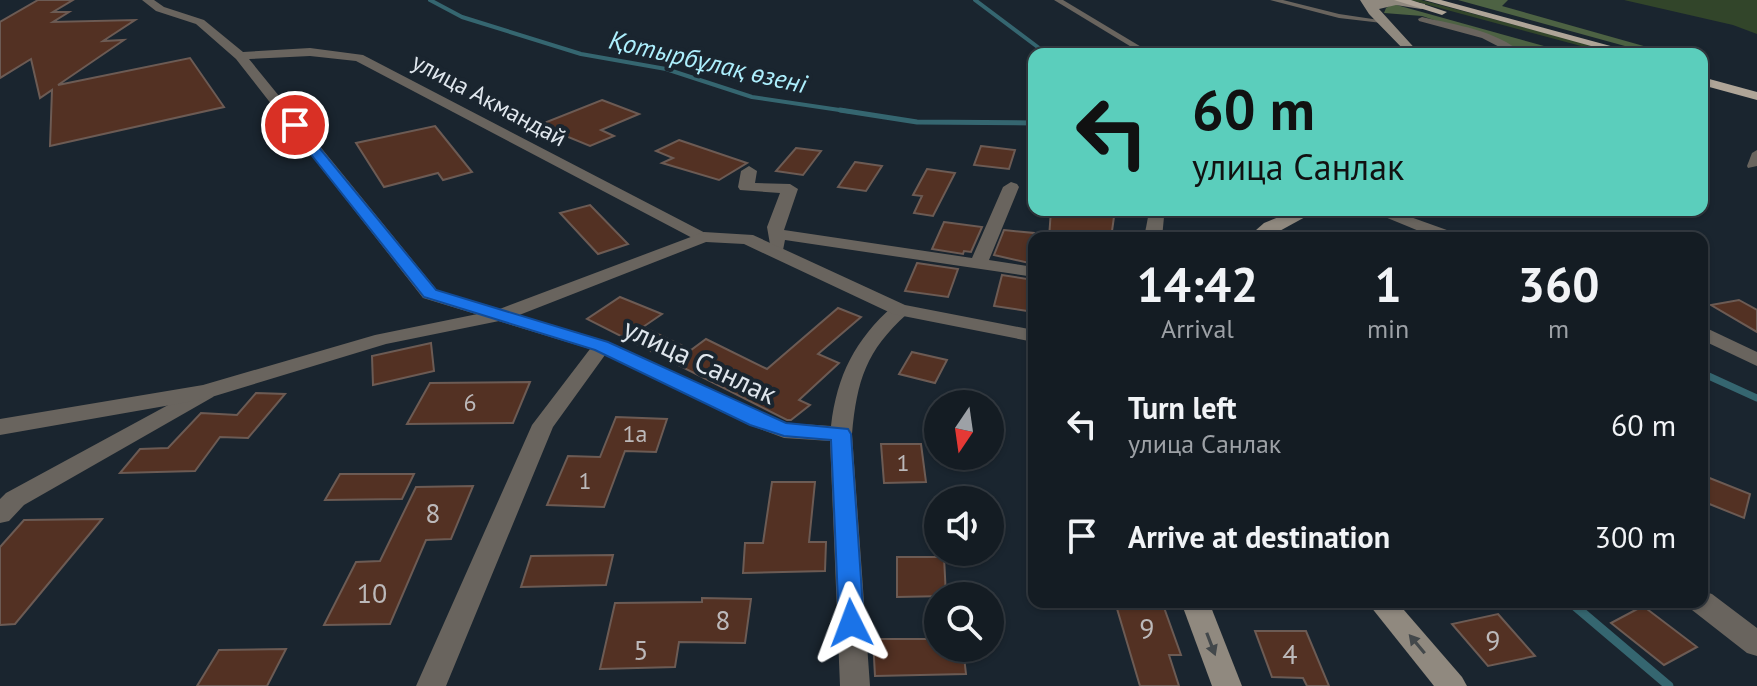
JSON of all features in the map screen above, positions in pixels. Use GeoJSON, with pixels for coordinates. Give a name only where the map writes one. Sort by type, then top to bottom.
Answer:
{"type":"FeatureCollection","features":[{"type":"Feature","properties":{"kind":"main road"},"geometry":{"type":"LineString","coordinates":[[1365,0],[1408,48]]}},
{"type":"Feature","properties":{"kind":"main road"},"geometry":{"type":"LineString","coordinates":[[1399,0],[1577,48]]}},
{"type":"Feature","properties":{"kind":"main road"},"geometry":{"type":"LineString","coordinates":[[1377,16],[1375,5],[1387,2],[1607,48]]}},
{"type":"Feature","properties":{"kind":"main road"},"geometry":{"type":"LineString","coordinates":[[1708,74],[1757,86]]}},
{"type":"Feature","properties":{"kind":"main road"},"geometry":{"type":"LineString","coordinates":[[1708,83],[1757,96]]}},
{"type":"Feature","properties":{"kind":"main road"},"geometry":{"type":"LineString","coordinates":[[1264,232],[1296,216]]}},
{"type":"Feature","properties":{"kind":"main road"},"geometry":{"type":"LineString","coordinates":[[1197,608],[1227,686]]}},
{"type":"Feature","properties":{"kind":"main road"},"geometry":{"type":"LineString","coordinates":[[1386,608],[1452,686]]}},
{"type":"Feature","properties":{"kind":"street","name":"улица Санлак"},"geometry":{"type":"LineString","coordinates":[[147,0],[160,9],[200,22],[240,56],[430,294],[602,346],[784,430],[841,434]]}},
{"type":"Feature","properties":{"kind":"street","name":"улица Акмандай"},"geometry":{"type":"LineString","coordinates":[[240,56],[310,52],[359,58],[704,237]]}},
{"type":"Feature","properties":{"kind":"street"},"geometry":{"type":"LineString","coordinates":[[749,171],[746,187],[790,189],[775,227],[778,234],[776,254]]}},
{"type":"Feature","properties":{"kind":"street"},"geometry":{"type":"LineString","coordinates":[[979,263],[1011,187]]}},
{"type":"Feature","properties":{"kind":"street"},"geometry":{"type":"LineString","coordinates":[[1392,216],[1436,232]]}},
{"type":"Feature","properties":{"kind":"street"},"geometry":{"type":"LineString","coordinates":[[1154,232],[1156,217]]}},
{"type":"Feature","properties":{"kind":"street"},"geometry":{"type":"LineString","coordinates":[[778,234],[1028,271]]}},
{"type":"Feature","properties":{"kind":"street"},"geometry":{"type":"LineString","coordinates":[[0,427],[205,392],[382,339],[502,315],[704,237],[747,239],[900,310],[1028,335]]}},
{"type":"Feature","properties":{"kind":"street"},"geometry":{"type":"LineString","coordinates":[[855,686],[841,434],[845,393],[855,363],[872,333],[900,310]]}},
{"type":"Feature","properties":{"kind":"street"},"geometry":{"type":"LineString","coordinates":[[1708,335],[1757,360]]}},
{"type":"Feature","properties":{"kind":"street"},"geometry":{"type":"LineString","coordinates":[[431,686],[543,425],[602,346]]}},
{"type":"Feature","properties":{"kind":"street"},"geometry":{"type":"LineString","coordinates":[[0,514],[15,499],[205,392]]}},
{"type":"Feature","properties":{"kind":"street"},"geometry":{"type":"LineString","coordinates":[[1708,607],[1757,644]]}},
{"type":"Feature","properties":{"kind":"lane"},"geometry":{"type":"LineString","coordinates":[[1058,0],[1139,48]]}},
{"type":"Feature","properties":{"kind":"lane"},"geometry":{"type":"LineString","coordinates":[[1274,0],[1339,16],[1377,16]]}},
{"type":"Feature","properties":{"kind":"lane"},"geometry":{"type":"LineString","coordinates":[[1424,8],[1512,48]]}},
{"type":"Feature","properties":{"kind":"lane"},"geometry":{"type":"LineString","coordinates":[[1752,166],[1757,153]]}},
{"type":"Feature","properties":{"kind":"green space"},"geometry":{"type":"Polygon","coordinates":[[[1410,0],[1421,0],[1602,48],[1589,48],[1410,0]]]}},
{"type":"Feature","properties":{"kind":"green space"},"geometry":{"type":"Polygon","coordinates":[[[1458,0],[1508,0],[1502,6],[1651,48],[1632,48],[1458,0]]]}},
{"type":"Feature","properties":{"kind":"green space"},"geometry":{"type":"Polygon","coordinates":[[[1624,0],[1757,0],[1757,34],[1733,25],[1624,0]]]}},
{"type":"Feature","properties":{"kind":"green space"},"geometry":{"type":"Polygon","coordinates":[[[1393,4],[1551,48],[1518,48],[1422,16],[1384,13],[1393,4]]]}},
{"type":"Feature","properties":{"kind":"building"},"geometry":{"type":"Polygon","coordinates":[[[38,0],[73,0],[53,12],[69,12],[53,22],[135,20],[103,41],[124,40],[58,85],[190,58],[224,107],[50,146],[52,90],[40,98],[31,59],[0,78],[0,22],[38,0]]]}},
{"type":"Feature","properties":{"kind":"building"},"geometry":{"type":"Polygon","coordinates":[[[602,100],[639,114],[601,130],[614,136],[590,146],[539,125],[602,100]]]}},
{"type":"Feature","properties":{"kind":"building"},"geometry":{"type":"Polygon","coordinates":[[[435,126],[472,172],[443,180],[438,173],[384,187],[356,143],[435,126]]]}},
{"type":"Feature","properties":{"kind":"building"},"geometry":{"type":"Polygon","coordinates":[[[679,140],[747,163],[719,180],[662,163],[673,158],[656,151],[679,140]]]}},
{"type":"Feature","properties":{"kind":"building"},"geometry":{"type":"Polygon","coordinates":[[[981,146],[1015,150],[1009,169],[974,165],[981,146]]]}},
{"type":"Feature","properties":{"kind":"building"},"geometry":{"type":"Polygon","coordinates":[[[796,148],[821,151],[803,175],[776,171],[796,148]]]}},
{"type":"Feature","properties":{"kind":"building"},"geometry":{"type":"Polygon","coordinates":[[[855,162],[882,166],[866,191],[838,187],[855,162]]]}},
{"type":"Feature","properties":{"kind":"building"},"geometry":{"type":"Polygon","coordinates":[[[927,169],[955,173],[933,216],[914,213],[922,196],[913,195],[927,169]]]}},
{"type":"Feature","properties":{"kind":"building"},"geometry":{"type":"Polygon","coordinates":[[[590,205],[628,244],[598,254],[560,213],[590,205]]]}},
{"type":"Feature","properties":{"kind":"building"},"geometry":{"type":"Polygon","coordinates":[[[1051,216],[1114,216],[1112,232],[1049,232],[1051,216]]]}},
{"type":"Feature","properties":{"kind":"building"},"geometry":{"type":"Polygon","coordinates":[[[944,222],[982,227],[971,252],[964,251],[963,254],[932,249],[944,222]]]}},
{"type":"Feature","properties":{"kind":"building"},"geometry":{"type":"Polygon","coordinates":[[[1004,230],[1028,232],[1028,263],[994,255],[1004,230]]]}},
{"type":"Feature","properties":{"kind":"building"},"geometry":{"type":"Polygon","coordinates":[[[917,263],[958,269],[948,297],[905,291],[917,263]]]}},
{"type":"Feature","properties":{"kind":"building"},"geometry":{"type":"Polygon","coordinates":[[[1002,275],[1028,279],[1028,311],[994,306],[1002,275]]]}},
{"type":"Feature","properties":{"kind":"building"},"geometry":{"type":"Polygon","coordinates":[[[620,297],[662,314],[643,327],[691,350],[706,339],[767,369],[838,308],[861,317],[818,354],[839,363],[799,400],[810,405],[787,420],[587,319],[620,297]]]}},
{"type":"Feature","properties":{"kind":"building"},"geometry":{"type":"Polygon","coordinates":[[[1739,300],[1757,310],[1757,332],[1711,305],[1739,300]]]}},
{"type":"Feature","properties":{"kind":"building"},"geometry":{"type":"Polygon","coordinates":[[[431,343],[434,371],[373,385],[372,356],[431,343]]]}},
{"type":"Feature","properties":{"kind":"building"},"geometry":{"type":"Polygon","coordinates":[[[912,352],[947,360],[935,383],[899,374],[912,352]]]}},
{"type":"Feature","properties":{"kind":"building"},"geometry":{"type":"Polygon","coordinates":[[[530,382],[513,423],[407,424],[430,383],[530,382]]]}},
{"type":"Feature","properties":{"kind":"building"},"geometry":{"type":"Polygon","coordinates":[[[256,393],[285,394],[248,438],[220,437],[195,471],[120,473],[140,449],[168,448],[201,413],[237,415],[256,393]]]}},
{"type":"Feature","properties":{"kind":"building"},"geometry":{"type":"Polygon","coordinates":[[[616,417],[667,419],[656,452],[625,451],[604,507],[547,505],[568,456],[600,457],[616,417]]]}},
{"type":"Feature","properties":{"kind":"building"},"geometry":{"type":"Polygon","coordinates":[[[881,444],[921,444],[926,482],[884,483],[881,444]]]}},
{"type":"Feature","properties":{"kind":"building"},"geometry":{"type":"Polygon","coordinates":[[[340,474],[414,474],[402,499],[325,500],[340,474]]]}},
{"type":"Feature","properties":{"kind":"building"},"geometry":{"type":"Polygon","coordinates":[[[1708,477],[1750,494],[1744,518],[1708,503],[1708,477]]]}},
{"type":"Feature","properties":{"kind":"building"},"geometry":{"type":"Polygon","coordinates":[[[772,482],[815,482],[809,542],[826,542],[825,571],[743,573],[745,543],[763,543],[772,482]]]}},
{"type":"Feature","properties":{"kind":"building"},"geometry":{"type":"Polygon","coordinates":[[[473,486],[451,539],[426,540],[390,624],[324,625],[356,562],[380,561],[416,487],[473,486]]]}},
{"type":"Feature","properties":{"kind":"building"},"geometry":{"type":"Polygon","coordinates":[[[102,519],[15,624],[0,625],[0,547],[24,520],[102,519]]]}},
{"type":"Feature","properties":{"kind":"building"},"geometry":{"type":"Polygon","coordinates":[[[613,555],[606,585],[521,587],[531,556],[613,555]]]}},
{"type":"Feature","properties":{"kind":"building"},"geometry":{"type":"Polygon","coordinates":[[[897,557],[924,557],[924,566],[944,566],[945,582],[924,582],[924,596],[897,597],[897,557]]]}},
{"type":"Feature","properties":{"kind":"building"},"geometry":{"type":"Polygon","coordinates":[[[702,598],[751,599],[745,643],[679,642],[675,667],[600,669],[615,603],[702,602],[702,598]]]}},
{"type":"Feature","properties":{"kind":"building"},"geometry":{"type":"Polygon","coordinates":[[[1117,608],[1164,608],[1181,655],[1169,655],[1179,686],[1140,686],[1117,608]]]}},
{"type":"Feature","properties":{"kind":"building"},"geometry":{"type":"Polygon","coordinates":[[[1639,608],[1646,608],[1697,647],[1664,665],[1611,623],[1639,608]]]}},
{"type":"Feature","properties":{"kind":"building"},"geometry":{"type":"Polygon","coordinates":[[[1498,614],[1535,656],[1488,666],[1452,624],[1498,614]]]}},
{"type":"Feature","properties":{"kind":"building"},"geometry":{"type":"Polygon","coordinates":[[[1255,631],[1306,631],[1329,686],[1307,686],[1303,678],[1272,677],[1255,631]]]}},
{"type":"Feature","properties":{"kind":"building"},"geometry":{"type":"Polygon","coordinates":[[[873,639],[924,639],[924,662],[965,662],[966,674],[875,676],[873,639]]]}},
{"type":"Feature","properties":{"kind":"building"},"geometry":{"type":"Polygon","coordinates":[[[286,649],[267,686],[197,686],[219,650],[286,649]]]}},
{"type":"Feature","properties":{"kind":"waterway","name":"Қотырбұлақ өзені"},"geometry":{"type":"LineString","coordinates":[[430,0],[462,17],[581,54],[666,69],[752,97],[849,111]]}},
{"type":"Feature","properties":{"kind":"waterway"},"geometry":{"type":"LineString","coordinates":[[975,0],[1039,48]]}},
{"type":"Feature","properties":{"kind":"waterway","name":"Қотырбұлақ өзені"},"geometry":{"type":"LineString","coordinates":[[840,110],[849,111]]}},
{"type":"Feature","properties":{"kind":"waterway","name":"Қотырбұлақ өзені"},"geometry":{"type":"LineString","coordinates":[[849,111],[917,122],[1028,123]]}},
{"type":"Feature","properties":{"kind":"waterway"},"geometry":{"type":"LineString","coordinates":[[1708,376],[1757,398]]}},
{"type":"Feature","properties":{"kind":"waterway"},"geometry":{"type":"LineString","coordinates":[[1577,608],[1669,686]]}},
{"type":"Feature","properties":{"kind":"route"},"geometry":{"type":"LineString","coordinates":[[295,125],[430,294],[602,346],[784,430],[841,434],[851,623]]}}]}
